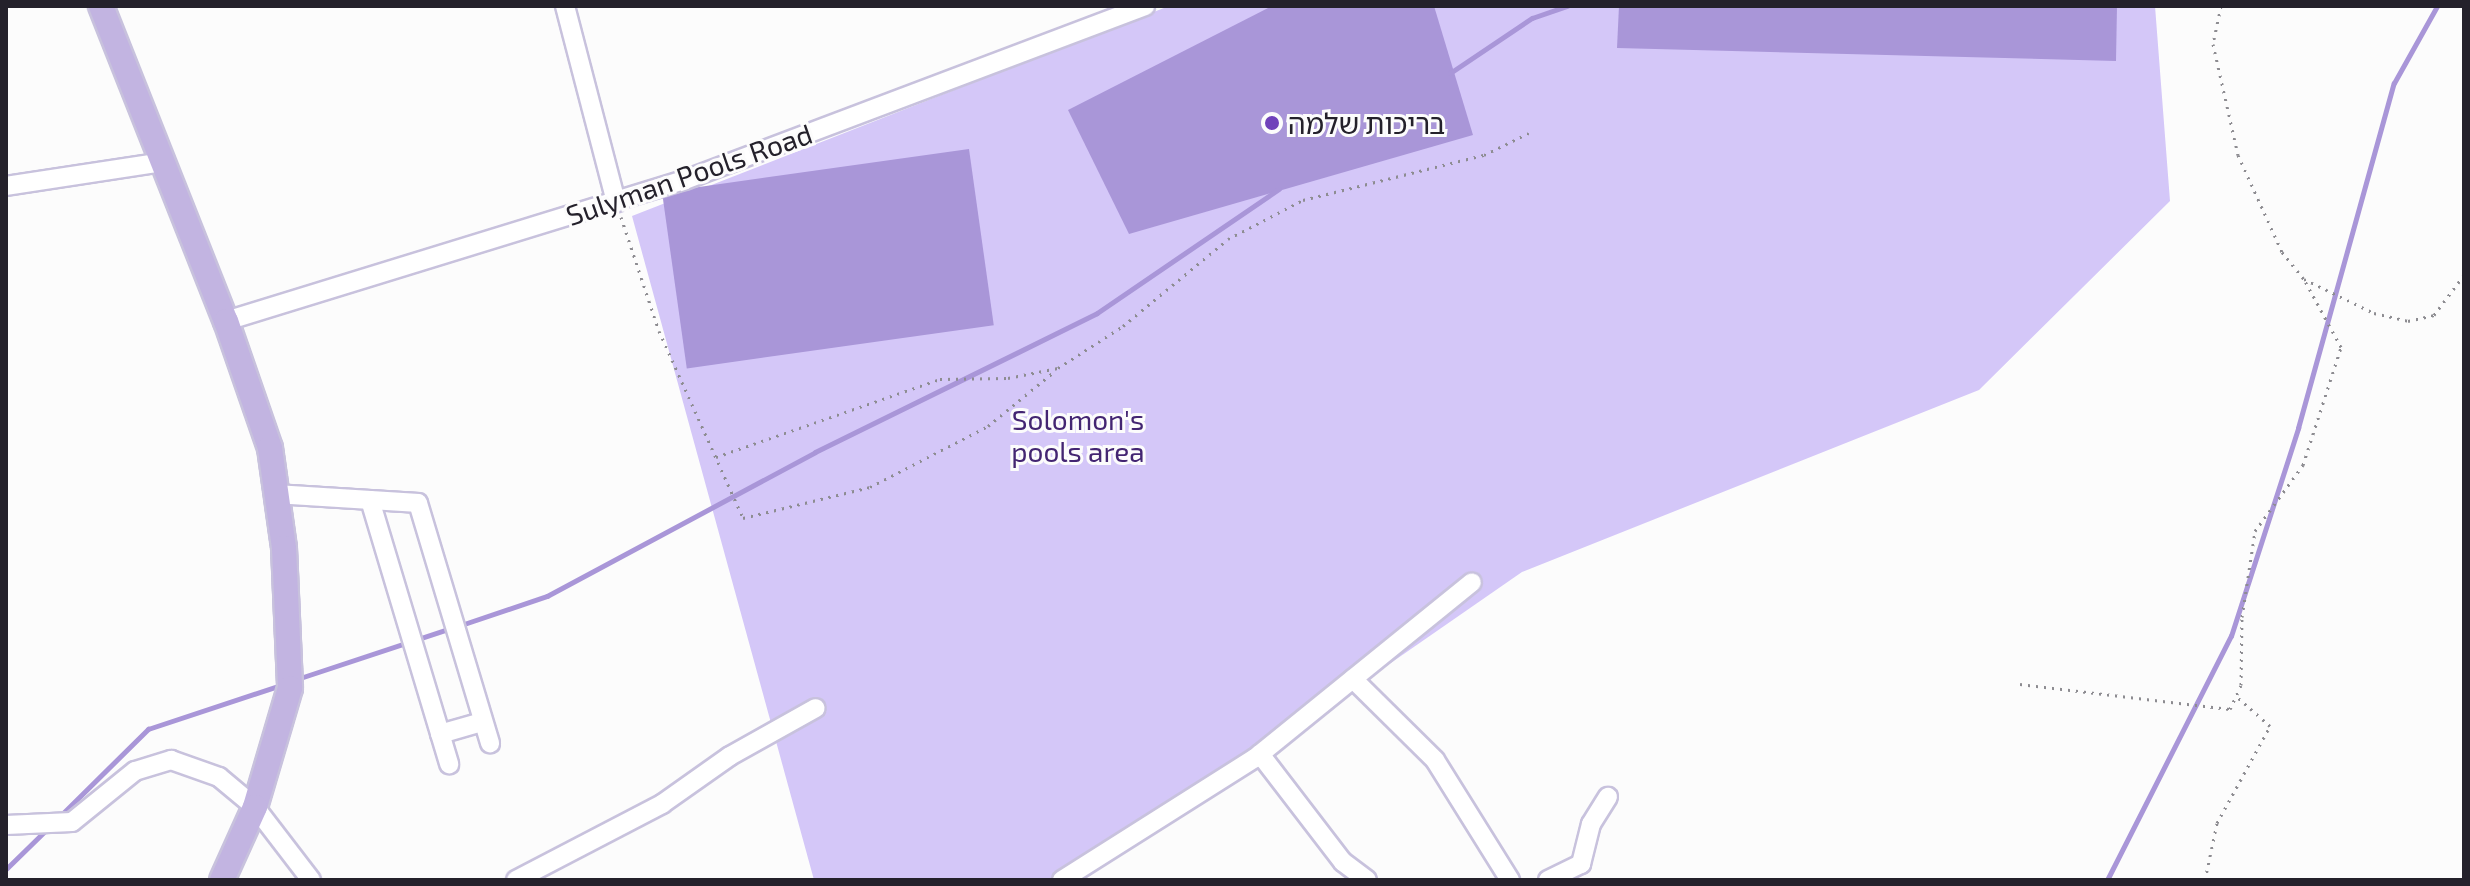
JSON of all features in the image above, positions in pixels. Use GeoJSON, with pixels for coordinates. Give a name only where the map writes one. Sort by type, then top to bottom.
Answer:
{"type":"FeatureCollection","features":[{"type":"Feature","properties":{"kind":"main road"},"geometry":{"type":"LineString","coordinates":[[101,6],[226,321],[270,448],[284,548],[290,688],[255,807],[222,880]]}},
{"type":"Feature","properties":{"kind":"street"},"geometry":{"type":"LineString","coordinates":[[565,6],[616,202]]}},
{"type":"Feature","properties":{"kind":"street","name":"Sulyman Pools Road"},"geometry":{"type":"LineString","coordinates":[[226,321],[616,202],[1145,6]]}},
{"type":"Feature","properties":{"kind":"street"},"geometry":{"type":"LineString","coordinates":[[6,186],[163,162]]}},
{"type":"Feature","properties":{"kind":"street"},"geometry":{"type":"LineString","coordinates":[[276,494],[418,503],[490,743]]}},
{"type":"Feature","properties":{"kind":"street"},"geometry":{"type":"LineString","coordinates":[[370,500],[449,764]]}},
{"type":"Feature","properties":{"kind":"street"},"geometry":{"type":"LineString","coordinates":[[1062,880],[1260,754],[1472,582]]}},
{"type":"Feature","properties":{"kind":"street"},"geometry":{"type":"LineString","coordinates":[[1353,679],[1435,760],[1510,880]]}},
{"type":"Feature","properties":{"kind":"street"},"geometry":{"type":"LineString","coordinates":[[516,880],[662,804],[740,749],[816,708]]}},
{"type":"Feature","properties":{"kind":"street"},"geometry":{"type":"LineString","coordinates":[[440,734],[482,722]]}},
{"type":"Feature","properties":{"kind":"street"},"geometry":{"type":"LineString","coordinates":[[1260,754],[1343,862],[1367,880]]}},
{"type":"Feature","properties":{"kind":"street"},"geometry":{"type":"LineString","coordinates":[[6,825],[72,822],[105,800],[135,771],[171,760],[219,777],[255,807],[311,880]]}},
{"type":"Feature","properties":{"kind":"street"},"geometry":{"type":"LineString","coordinates":[[1548,880],[1581,864],[1591,824],[1608,797]]}},
{"type":"Feature","properties":{"kind":"path"},"geometry":{"type":"LineString","coordinates":[[2020,684],[2230,709],[2241,685],[2242,617],[2255,531],[2303,465],[2341,347],[2304,279],[2282,252],[2238,155],[2213,44],[2221,6]]}},
{"type":"Feature","properties":{"kind":"path"},"geometry":{"type":"LineString","coordinates":[[616,202],[659,331],[743,518],[870,487],[988,426],[1058,368],[1123,326],[1228,239],[1303,200],[1484,155],[1529,133]]}},
{"type":"Feature","properties":{"kind":"path"},"geometry":{"type":"LineString","coordinates":[[2304,279],[2374,313],[2408,321],[2434,315],[2464,275]]}},
{"type":"Feature","properties":{"kind":"path"},"geometry":{"type":"LineString","coordinates":[[716,457],[788,436],[940,379],[1008,378],[1058,368]]}},
{"type":"Feature","properties":{"kind":"path"},"geometry":{"type":"LineString","coordinates":[[2205,880],[2217,823],[2270,726],[2236,696]]}},
{"type":"Feature","properties":{"kind":"green space","name":"Solomon's pools area"},"geometry":{"type":"Polygon","coordinates":[[[1169,6],[2155,6],[2170,201],[1979,390],[1522,572],[1078,880],[814,880],[632,216],[1169,6]]]}},
{"type":"Feature","properties":{"kind":"shaded area","name":"בריכות שלמה"},"geometry":{"type":"Polygon","coordinates":[[[1272,6],[1434,6],[1473,135],[1129,234],[1068,110],[1272,6]]]}},
{"type":"Feature","properties":{"kind":"shaded area"},"geometry":{"type":"Polygon","coordinates":[[[1619,6],[2117,6],[2116,61],[1617,48],[1619,6]]]}},
{"type":"Feature","properties":{"kind":"shaded area"},"geometry":{"type":"Polygon","coordinates":[[[969,149],[994,325],[687,368],[662,192],[969,149]]]}},
{"type":"Feature","properties":{"kind":"waterway"},"geometry":{"type":"LineString","coordinates":[[1450,73],[1532,18],[1567,6]]}},
{"type":"Feature","properties":{"kind":"waterway"},"geometry":{"type":"LineString","coordinates":[[2107,880],[2231,636],[2298,428],[2394,83],[2437,6]]}},
{"type":"Feature","properties":{"kind":"waterway"},"geometry":{"type":"LineString","coordinates":[[461,625],[547,596],[815,452],[1097,313],[1279,189]]}},
{"type":"Feature","properties":{"kind":"waterway"},"geometry":{"type":"LineString","coordinates":[[297,679],[451,628]]}},
{"type":"Feature","properties":{"kind":"waterway"},"geometry":{"type":"LineString","coordinates":[[58,818],[148,729],[284,684]]}},
{"type":"Feature","properties":{"kind":"waterway"},"geometry":{"type":"LineString","coordinates":[[6,869],[48,828]]}},
{"type":"Feature","properties":{"kind":"place","name":"בריכות שלמה"},"geometry":{"type":"Point","coordinates":[1272,123]}}]}
